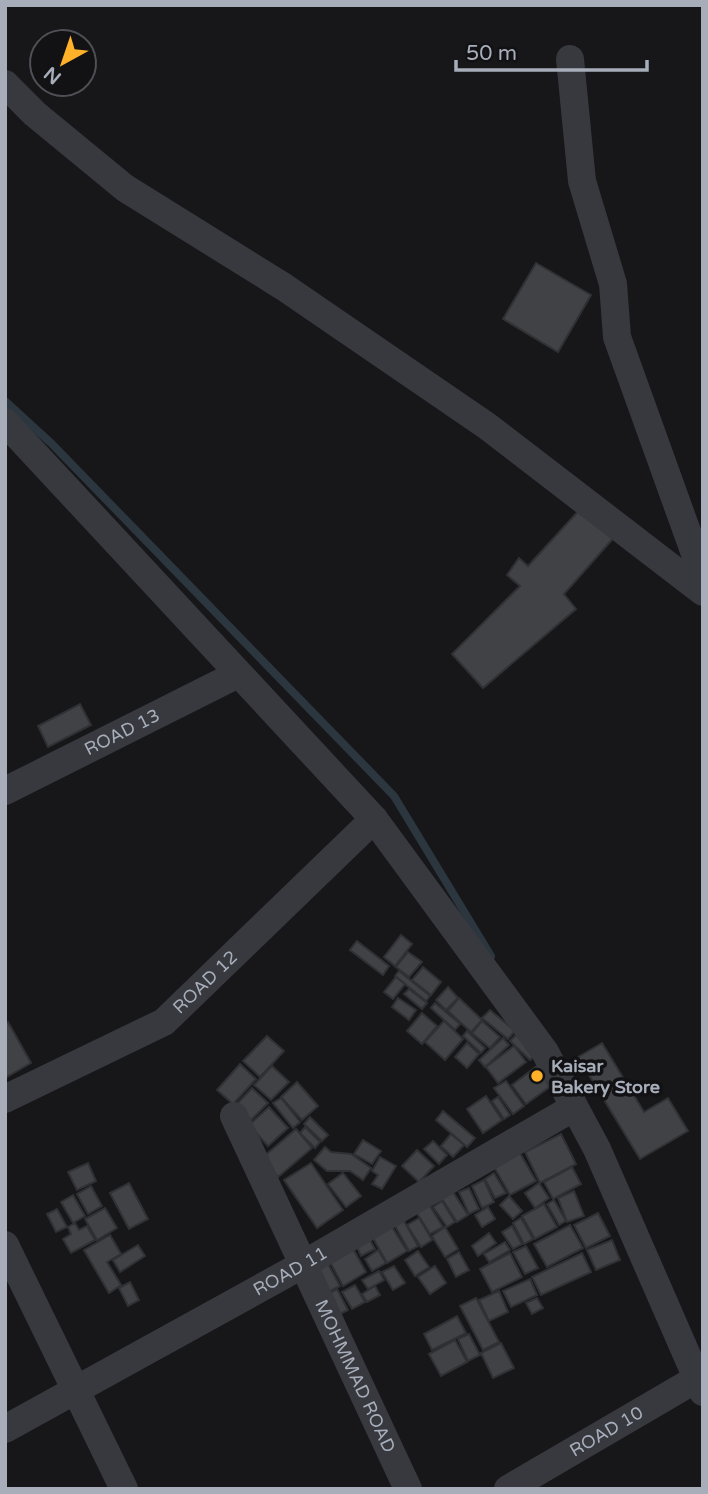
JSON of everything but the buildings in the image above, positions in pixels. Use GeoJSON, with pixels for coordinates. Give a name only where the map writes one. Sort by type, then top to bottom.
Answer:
{"type":"FeatureCollection","features":[{"type":"Feature","properties":{"kind":"street"},"geometry":{"type":"LineString","coordinates":[[570,59],[582,181],[613,284],[617,337],[703,576]]}},
{"type":"Feature","properties":{"kind":"street"},"geometry":{"type":"LineString","coordinates":[[5,84],[35,114],[125,188],[284,287],[487,426],[703,592]]}},
{"type":"Feature","properties":{"kind":"street"},"geometry":{"type":"LineString","coordinates":[[5,422],[374,819],[545,1052],[597,1149],[701,1382]]}},
{"type":"Feature","properties":{"kind":"street","name":"ROAD 13"},"geometry":{"type":"LineString","coordinates":[[5,791],[239,674]]}},
{"type":"Feature","properties":{"kind":"street","name":"ROAD 12"},"geometry":{"type":"LineString","coordinates":[[5,1099],[164,1022],[374,819]]}},
{"type":"Feature","properties":{"kind":"street","name":"ROAD 11"},"geometry":{"type":"LineString","coordinates":[[5,1429],[302,1265],[573,1108]]}},
{"type":"Feature","properties":{"kind":"street","name":"MOHMMAD ROAD"},"geometry":{"type":"LineString","coordinates":[[234,1116],[408,1489]]}},
{"type":"Feature","properties":{"kind":"street"},"geometry":{"type":"LineString","coordinates":[[5,1245],[78,1389],[124,1489]]}},
{"type":"Feature","properties":{"kind":"street","name":"ROAD 10"},"geometry":{"type":"LineString","coordinates":[[509,1489],[701,1382]]}},
{"type":"Feature","properties":{"kind":"waterway"},"geometry":{"type":"LineString","coordinates":[[5,401],[52,444],[394,796],[491,956]]}},
{"type":"Feature","properties":{"kind":"place","name":"Kaisar Bakery Store"},"geometry":{"type":"Point","coordinates":[537,1076]}}]}
